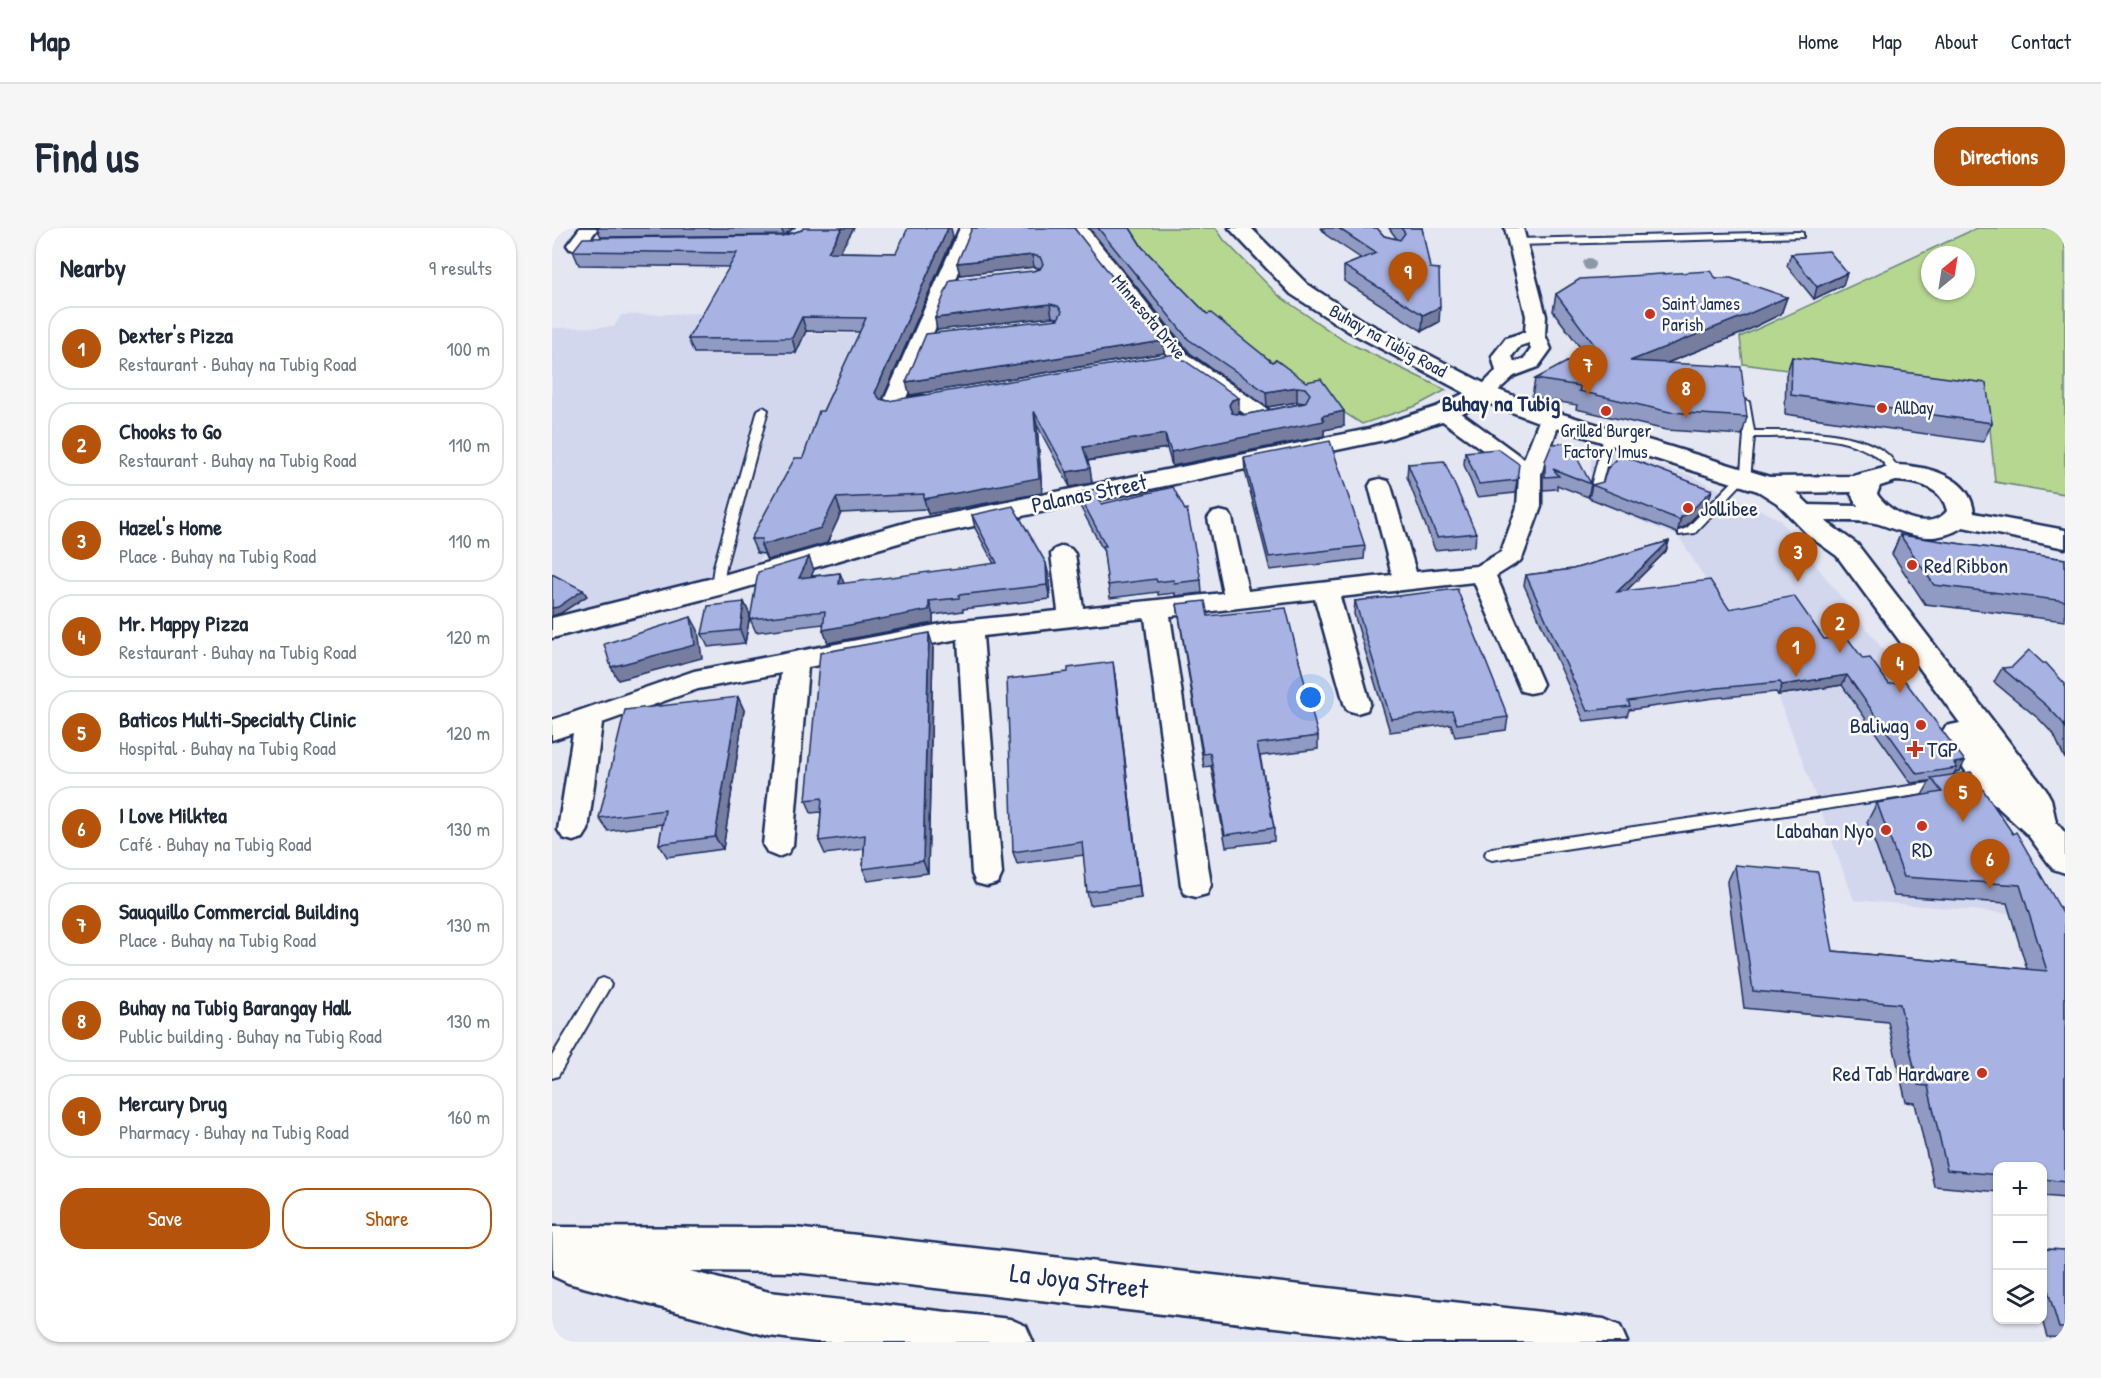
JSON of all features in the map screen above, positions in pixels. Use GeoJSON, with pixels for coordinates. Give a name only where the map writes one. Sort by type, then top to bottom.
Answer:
{"type":"FeatureCollection","features":[{"type":"Feature","properties":{"kind":"main road","name":"Buhay na Tubig Road"},"geometry":{"type":"LineString","coordinates":[[1239,228],[1299,289],[1365,331],[1484,393],[1550,418],[1752,480],[1786,496],[1812,522],[1847,550],[2034,799],[2040,826]]}},
{"type":"Feature","properties":{"kind":"main road","name":"Palanas Street"},"geometry":{"type":"LineString","coordinates":[[552,628],[717,585],[908,531],[1375,435],[1445,412],[1484,393]]}},
{"type":"Feature","properties":{"kind":"main road"},"geometry":{"type":"LineString","coordinates":[[1752,480],[1868,482],[1879,475],[1896,472],[1910,473],[1932,480],[1950,490],[1958,508],[2065,539]]}},
{"type":"Feature","properties":{"kind":"main road"},"geometry":{"type":"LineString","coordinates":[[1868,482],[1864,494],[1872,508],[1904,525],[1917,528],[1942,527],[1958,508]]}},
{"type":"Feature","properties":{"kind":"main road"},"geometry":{"type":"LineString","coordinates":[[1958,508],[2065,518]]}},
{"type":"Feature","properties":{"kind":"main road"},"geometry":{"type":"LineString","coordinates":[[1812,522],[1880,514]]}},
{"type":"Feature","properties":{"kind":"main road","name":"Buhay na Tubig Road"},"geometry":{"type":"LineString","coordinates":[[1812,522],[1823,551],[1983,780],[2040,826],[2065,859]]}},
{"type":"Feature","properties":{"kind":"main road","name":"La Joya Street"},"geometry":{"type":"LineString","coordinates":[[552,1249],[795,1250],[1604,1342]]}},
{"type":"Feature","properties":{"kind":"main road"},"geometry":{"type":"LineString","coordinates":[[552,1257],[769,1314],[1010,1342]]}},
{"type":"Feature","properties":{"kind":"street"},"geometry":{"type":"LineString","coordinates":[[589,228],[576,245],[600,245]]}},
{"type":"Feature","properties":{"kind":"street"},"geometry":{"type":"LineString","coordinates":[[1056,229],[1078,228]]}},
{"type":"Feature","properties":{"kind":"street","name":"Minnesota Drive"},"geometry":{"type":"LineString","coordinates":[[1078,228],[1181,359],[1252,418],[1285,412]]}},
{"type":"Feature","properties":{"kind":"street"},"geometry":{"type":"LineString","coordinates":[[938,400],[892,408],[944,285],[960,230],[989,230]]}},
{"type":"Feature","properties":{"kind":"street"},"geometry":{"type":"LineString","coordinates":[[1484,393],[1507,372],[1531,363],[1541,349],[1535,335],[1536,316],[1515,235]]}},
{"type":"Feature","properties":{"kind":"street"},"geometry":{"type":"LineString","coordinates":[[944,285],[966,283]]}},
{"type":"Feature","properties":{"kind":"street"},"geometry":{"type":"LineString","coordinates":[[921,340],[945,337]]}},
{"type":"Feature","properties":{"kind":"street"},"geometry":{"type":"LineString","coordinates":[[1158,363],[1181,359]]}},
{"type":"Feature","properties":{"kind":"street"},"geometry":{"type":"LineString","coordinates":[[1445,412],[1530,474]]}},
{"type":"Feature","properties":{"kind":"street"},"geometry":{"type":"LineString","coordinates":[[552,730],[694,680],[970,629],[1483,573],[1511,556],[1529,507],[1530,474],[1550,418]]}},
{"type":"Feature","properties":{"kind":"street"},"geometry":{"type":"LineString","coordinates":[[1380,486],[1406,580]]}},
{"type":"Feature","properties":{"kind":"street"},"geometry":{"type":"LineString","coordinates":[[1220,518],[1237,599]]}},
{"type":"Feature","properties":{"kind":"street"},"geometry":{"type":"LineString","coordinates":[[1063,554],[1072,618]]}},
{"type":"Feature","properties":{"kind":"street"},"geometry":{"type":"LineString","coordinates":[[1483,573],[1530,684]]}},
{"type":"Feature","properties":{"kind":"street"},"geometry":{"type":"LineString","coordinates":[[1325,590],[1357,703]]}},
{"type":"Feature","properties":{"kind":"street"},"geometry":{"type":"LineString","coordinates":[[1156,609],[1196,885]]}},
{"type":"Feature","properties":{"kind":"street"},"geometry":{"type":"LineString","coordinates":[[970,629],[987,874]]}},
{"type":"Feature","properties":{"kind":"street"},"geometry":{"type":"LineString","coordinates":[[778,845],[795,661]]}},
{"type":"Feature","properties":{"kind":"street"},"geometry":{"type":"LineString","coordinates":[[573,830],[589,717]]}},
{"type":"Feature","properties":{"kind":"lane"},"geometry":{"type":"LineString","coordinates":[[1620,240],[1630,228]]}},
{"type":"Feature","properties":{"kind":"lane"},"geometry":{"type":"LineString","coordinates":[[1515,235],[1620,240],[1800,236]]}},
{"type":"Feature","properties":{"kind":"lane"},"geometry":{"type":"LineString","coordinates":[[1683,533],[1691,531],[1752,480],[1743,388]]}},
{"type":"Feature","properties":{"kind":"lane"},"geometry":{"type":"LineString","coordinates":[[717,585],[720,566],[763,410]]}},
{"type":"Feature","properties":{"kind":"lane"},"geometry":{"type":"LineString","coordinates":[[1749,434],[1804,434],[1862,445],[1882,456],[1896,472]]}},
{"type":"Feature","properties":{"kind":"lane"},"geometry":{"type":"LineString","coordinates":[[1594,493],[1609,436]]}},
{"type":"Feature","properties":{"kind":"lane"},"geometry":{"type":"LineString","coordinates":[[1492,854],[1954,784]]}},
{"type":"Feature","properties":{"kind":"lane"},"geometry":{"type":"LineString","coordinates":[[552,1071],[603,985]]}},
{"type":"Feature","properties":{"kind":"shaded area"},"geometry":{"type":"Polygon","coordinates":[[[835,266],[808,334],[875,334],[758,563],[552,621],[552,328],[614,327],[621,315],[713,313],[835,266]]]}},
{"type":"Feature","properties":{"kind":"shaded area"},"geometry":{"type":"Polygon","coordinates":[[[1592,447],[1689,475],[1779,519],[1912,686],[2051,917],[1854,900],[1778,695],[1679,537],[1589,499],[1592,447]]]}},
{"type":"Feature","properties":{"kind":"green space"},"geometry":{"type":"Polygon","coordinates":[[[1128,228],[1216,228],[1224,240],[1279,296],[1343,340],[1446,390],[1416,406],[1362,424],[1269,365],[1167,282],[1128,228]]]}},
{"type":"Feature","properties":{"kind":"green space"},"geometry":{"type":"Polygon","coordinates":[[[1977,228],[2065,228],[2065,494],[1995,482],[1987,397],[1743,364],[1740,337],[1921,254],[1921,300],[1975,300],[1975,246],[1938,246],[1977,228]]]}},
{"type":"Feature","properties":{"kind":"building"},"geometry":{"type":"Polygon","coordinates":[[[803,228],[842,228],[828,252],[896,253],[908,228],[948,228],[875,393],[880,399],[888,401],[1175,354],[1239,398],[1232,400],[1229,405],[1232,413],[1243,415],[1305,403],[1310,394],[1305,388],[1297,387],[1266,392],[1188,339],[1098,228],[1130,228],[1142,247],[1207,314],[1211,313],[1272,362],[1276,360],[1306,382],[1321,379],[1344,411],[1322,416],[1324,421],[1171,452],[1165,434],[1083,447],[1090,468],[1067,472],[1034,411],[1039,478],[924,499],[924,494],[836,498],[821,528],[761,545],[762,539],[751,539],[795,458],[803,458],[819,411],[823,411],[866,318],[802,317],[792,338],[688,339],[737,253],[573,251],[583,238],[782,236],[803,228]]]}},
{"type":"Feature","properties":{"kind":"building"},"geometry":{"type":"Polygon","coordinates":[[[972,228],[1074,228],[1163,341],[906,382],[926,334],[1058,319],[1062,311],[1058,306],[1050,304],[935,318],[950,280],[1033,271],[1040,269],[1043,264],[1040,257],[1032,255],[957,263],[972,228]]]}},
{"type":"Feature","properties":{"kind":"building"},"geometry":{"type":"Polygon","coordinates":[[[1338,228],[1377,228],[1384,236],[1400,240],[1405,233],[1401,228],[1422,228],[1430,268],[1439,269],[1440,307],[1423,315],[1344,266],[1376,253],[1338,228]]]}},
{"type":"Feature","properties":{"kind":"building"},"geometry":{"type":"Polygon","coordinates":[[[1829,251],[1847,273],[1817,287],[1791,254],[1829,251]]]}},
{"type":"Feature","properties":{"kind":"building"},"geometry":{"type":"Polygon","coordinates":[[[1710,271],[1716,278],[1731,278],[1787,297],[1630,361],[1741,367],[1747,417],[1670,412],[1579,391],[1581,386],[1535,379],[1574,358],[1605,359],[1556,294],[1580,279],[1710,271]]]}},
{"type":"Feature","properties":{"kind":"building"},"geometry":{"type":"Polygon","coordinates":[[[1792,357],[1986,383],[1992,423],[1791,395],[1792,357]]]}},
{"type":"Feature","properties":{"kind":"building"},"geometry":{"type":"Polygon","coordinates":[[[1330,441],[1365,546],[1269,557],[1244,458],[1330,441]]]}},
{"type":"Feature","properties":{"kind":"building"},"geometry":{"type":"Polygon","coordinates":[[[1569,443],[1591,484],[1553,469],[1559,476],[1545,477],[1545,461],[1552,444],[1569,443]]]}},
{"type":"Feature","properties":{"kind":"building"},"geometry":{"type":"Polygon","coordinates":[[[1498,449],[1519,464],[1517,480],[1479,484],[1465,452],[1498,449]]]}},
{"type":"Feature","properties":{"kind":"building"},"geometry":{"type":"Polygon","coordinates":[[[1621,455],[1712,490],[1680,520],[1592,485],[1603,482],[1607,469],[1621,455]]]}},
{"type":"Feature","properties":{"kind":"building"},"geometry":{"type":"Polygon","coordinates":[[[1444,461],[1476,533],[1437,537],[1408,464],[1444,461]]]}},
{"type":"Feature","properties":{"kind":"building"},"geometry":{"type":"Polygon","coordinates":[[[1173,487],[1185,510],[1187,509],[1201,580],[1174,583],[1173,580],[1157,582],[1156,579],[1108,585],[1103,546],[1106,546],[1078,493],[1096,489],[1101,504],[1173,487]]]}},
{"type":"Feature","properties":{"kind":"building"},"geometry":{"type":"Polygon","coordinates":[[[1013,506],[1046,563],[1047,585],[959,595],[959,598],[929,601],[929,610],[823,630],[825,611],[750,619],[758,572],[809,557],[799,578],[840,573],[839,584],[997,563],[972,515],[1013,506]]]}},
{"type":"Feature","properties":{"kind":"building"},"geometry":{"type":"Polygon","coordinates":[[[1900,535],[2065,559],[2065,601],[1934,585],[1900,535]]]}},
{"type":"Feature","properties":{"kind":"building"},"geometry":{"type":"Polygon","coordinates":[[[1669,541],[1617,592],[1710,580],[1729,609],[1794,596],[1824,639],[1846,636],[1863,659],[1870,658],[1889,684],[1905,681],[1965,761],[1954,763],[1957,768],[1917,774],[1847,675],[1782,685],[1780,682],[1717,688],[1628,701],[1630,706],[1587,711],[1526,575],[1573,569],[1669,541]]]}},
{"type":"Feature","properties":{"kind":"building"},"geometry":{"type":"Polygon","coordinates":[[[552,574],[583,590],[558,607],[552,608],[552,574]]]}},
{"type":"Feature","properties":{"kind":"building"},"geometry":{"type":"Polygon","coordinates":[[[1457,589],[1508,717],[1457,724],[1452,711],[1391,719],[1355,601],[1457,589]]]}},
{"type":"Feature","properties":{"kind":"building"},"geometry":{"type":"Polygon","coordinates":[[[1205,601],[1208,616],[1286,608],[1318,736],[1257,744],[1274,828],[1225,835],[1210,753],[1203,754],[1177,604],[1205,601]]]}},
{"type":"Feature","properties":{"kind":"building"},"geometry":{"type":"Polygon","coordinates":[[[744,602],[740,630],[702,634],[708,606],[744,602]]]}},
{"type":"Feature","properties":{"kind":"building"},"geometry":{"type":"Polygon","coordinates":[[[691,617],[695,645],[611,667],[604,644],[691,617]]]}},
{"type":"Feature","properties":{"kind":"building"},"geometry":{"type":"Polygon","coordinates":[[[929,633],[923,861],[863,869],[865,835],[819,841],[822,798],[806,800],[820,653],[929,633]]]}},
{"type":"Feature","properties":{"kind":"building"},"geometry":{"type":"Polygon","coordinates":[[[2029,650],[2043,663],[2046,663],[2065,684],[2065,728],[2047,706],[2002,668],[2012,667],[2029,650]]]}},
{"type":"Feature","properties":{"kind":"building"},"geometry":{"type":"Polygon","coordinates":[[[1113,662],[1139,885],[1087,892],[1082,842],[1013,852],[1007,679],[1068,672],[1068,668],[1113,662]]]}},
{"type":"Feature","properties":{"kind":"building"},"geometry":{"type":"Polygon","coordinates":[[[738,697],[715,837],[659,844],[665,810],[599,818],[625,710],[738,697]]]}},
{"type":"Feature","properties":{"kind":"building"},"geometry":{"type":"Polygon","coordinates":[[[1971,772],[2013,834],[2016,832],[2065,917],[2065,1182],[2047,1180],[2047,1162],[1993,1162],[1993,1175],[1947,1170],[1928,1086],[1918,1085],[1900,1004],[1753,991],[1735,865],[1818,872],[1833,951],[2047,971],[2020,885],[1904,877],[1877,803],[1942,792],[1931,778],[1971,772]]]}},
{"type":"Feature","properties":{"kind":"building"},"geometry":{"type":"Polygon","coordinates":[[[2047,1249],[2065,1250],[2065,1328],[2059,1328],[2047,1288],[2047,1249]]]}},
{"type":"Feature","properties":{"kind":"place","name":"Mercury Drug"},"geometry":{"type":"Point","coordinates":[1408,302]}},
{"type":"Feature","properties":{"kind":"place","name":"Saint James Parish"},"geometry":{"type":"Point","coordinates":[1650,314]}},
{"type":"Feature","properties":{"kind":"place","name":"Sauquillo Commercial Building"},"geometry":{"type":"Point","coordinates":[1588,395]}},
{"type":"Feature","properties":{"kind":"place","name":"AllDay"},"geometry":{"type":"Point","coordinates":[1882,408]}},
{"type":"Feature","properties":{"kind":"place","name":"Grilled Burger Factory Imus"},"geometry":{"type":"Point","coordinates":[1606,411]}},
{"type":"Feature","properties":{"kind":"place","name":"Buhay na Tubig Barangay Hall"},"geometry":{"type":"Point","coordinates":[1686,418]}},
{"type":"Feature","properties":{"kind":"place","name":"Jollibee"},"geometry":{"type":"Point","coordinates":[1688,508]}},
{"type":"Feature","properties":{"kind":"place","name":"Red Ribbon"},"geometry":{"type":"Point","coordinates":[1912,565]}},
{"type":"Feature","properties":{"kind":"place","name":"Hazel's Home"},"geometry":{"type":"Point","coordinates":[1798,582]}},
{"type":"Feature","properties":{"kind":"place","name":"Chooks to Go"},"geometry":{"type":"Point","coordinates":[1840,653]}},
{"type":"Feature","properties":{"kind":"place","name":"Dexter's Pizza"},"geometry":{"type":"Point","coordinates":[1796,677]}},
{"type":"Feature","properties":{"kind":"place","name":"Mr. Mappy Pizza"},"geometry":{"type":"Point","coordinates":[1900,693]}},
{"type":"Feature","properties":{"kind":"place","name":"Baliwag"},"geometry":{"type":"Point","coordinates":[1921,725]}},
{"type":"Feature","properties":{"kind":"place","name":"TGP"},"geometry":{"type":"Point","coordinates":[1915,749]}},
{"type":"Feature","properties":{"kind":"place","name":"Baticos Multi-Specialty Clinic"},"geometry":{"type":"Point","coordinates":[1963,822]}},
{"type":"Feature","properties":{"kind":"place","name":"RD"},"geometry":{"type":"Point","coordinates":[1922,826]}},
{"type":"Feature","properties":{"kind":"place","name":"Labahan Nyo"},"geometry":{"type":"Point","coordinates":[1886,830]}},
{"type":"Feature","properties":{"kind":"place","name":"I Love Milktea"},"geometry":{"type":"Point","coordinates":[1990,889]}},
{"type":"Feature","properties":{"kind":"place","name":"Red Tab Hardware"},"geometry":{"type":"Point","coordinates":[1982,1073]}},
{"type":"Feature","properties":{"kind":"district","name":"Buhay na Tubig"},"geometry":{"type":"Point","coordinates":[1501,403]}}]}
